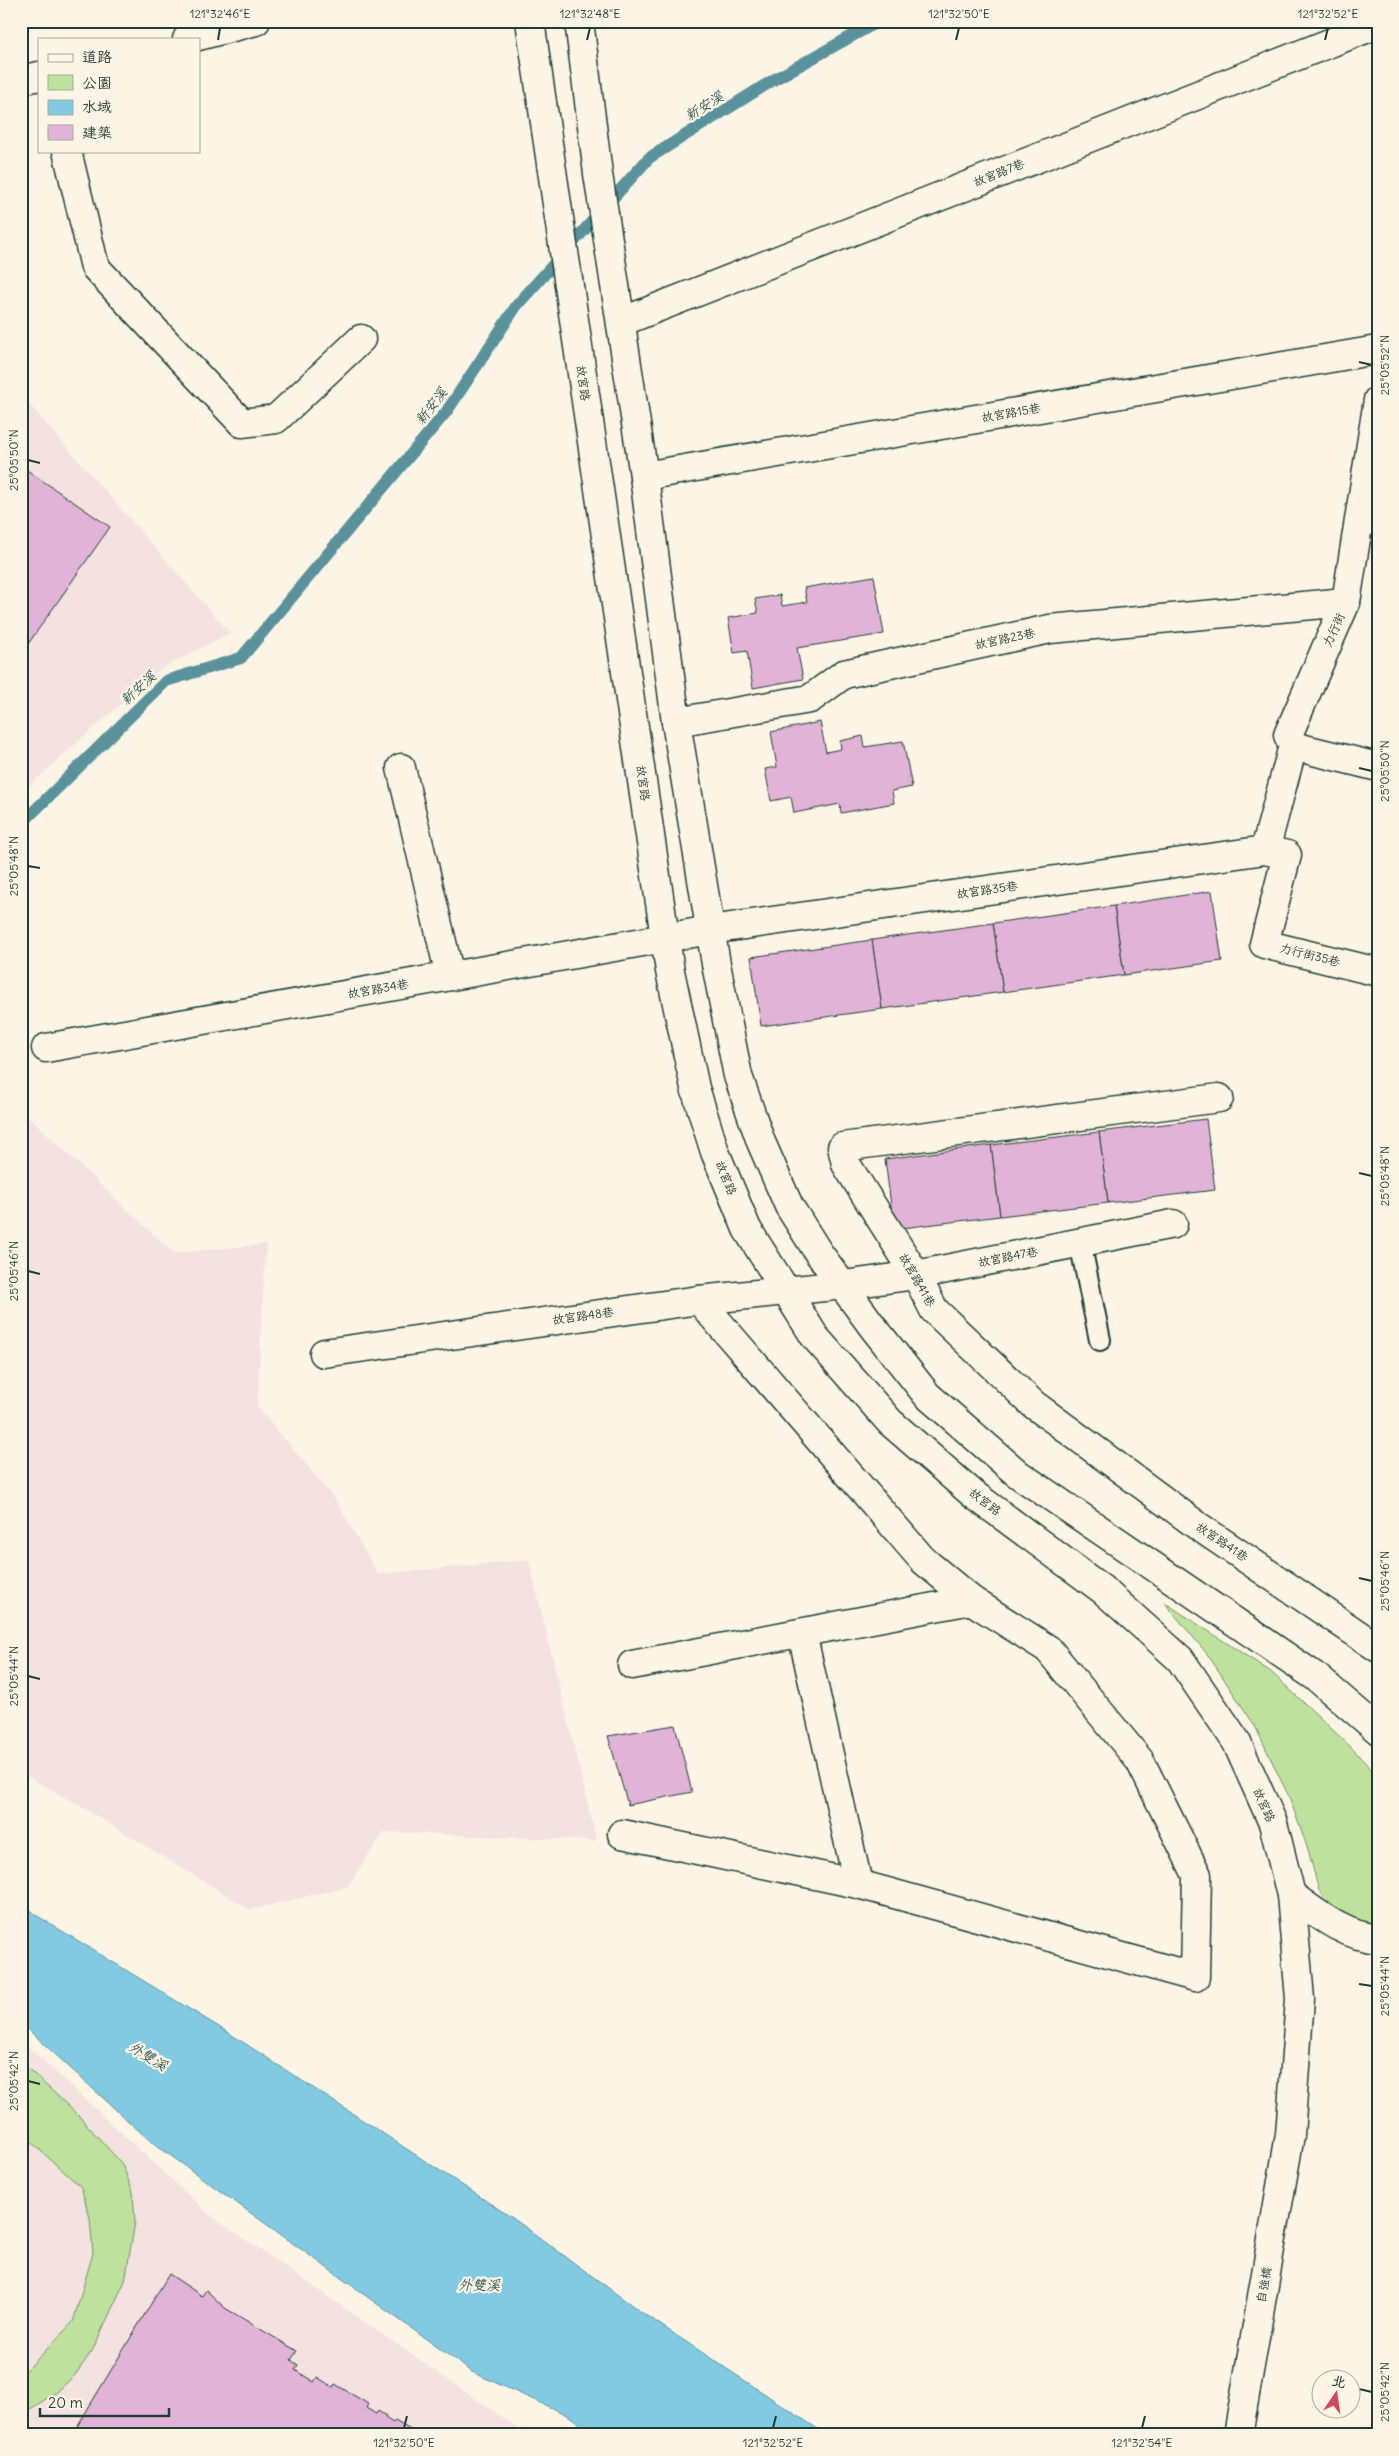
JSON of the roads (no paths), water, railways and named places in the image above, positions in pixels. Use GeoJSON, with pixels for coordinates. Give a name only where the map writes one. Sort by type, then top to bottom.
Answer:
{"type":"FeatureCollection","features":[{"type":"Feature","properties":{"kind":"street"},"geometry":{"type":"LineString","coordinates":[[191,38],[256,21]]}},
{"type":"Feature","properties":{"kind":"street","name":"故宮路"},"geometry":{"type":"LineString","coordinates":[[530,21],[670,971],[695,1088],[716,1152],[747,1229],[815,1337],[890,1422],[973,1494],[1103,1590],[1180,1659],[1236,1741],[1273,1823],[1291,1895],[1300,1999],[1290,2135]]}},
{"type":"Feature","properties":{"kind":"street"},"geometry":{"type":"LineString","coordinates":[[579,21],[598,174],[644,476],[676,722],[710,930],[738,1076],[761,1142],[789,1206],[818,1252],[927,1395],[1018,1474],[1316,1677],[1378,1730]]}},
{"type":"Feature","properties":{"kind":"street","name":"故宮路7巷"},"geometry":{"type":"LineString","coordinates":[[621,322],[1378,24]]}},
{"type":"Feature","properties":{"kind":"street"},"geometry":{"type":"LineString","coordinates":[[21,80],[38,76]]}},
{"type":"Feature","properties":{"kind":"street"},"geometry":{"type":"LineString","coordinates":[[67,152],[95,266],[242,423],[276,419],[361,339]]}},
{"type":"Feature","properties":{"kind":"street"},"geometry":{"type":"LineString","coordinates":[[1378,346],[1378,351]]}},
{"type":"Feature","properties":{"kind":"street","name":"故宮路15巷"},"geometry":{"type":"LineString","coordinates":[[644,476],[1378,351]]}},
{"type":"Feature","properties":{"kind":"street","name":"力行街"},"geometry":{"type":"LineString","coordinates":[[1265,850],[1293,746],[1288,735],[1346,602],[1368,521],[1378,400]]}},
{"type":"Feature","properties":{"kind":"street","name":"故宮路23巷"},"geometry":{"type":"LineString","coordinates":[[676,722],[810,699],[844,674],[1050,629],[1346,602]]}},
{"type":"Feature","properties":{"kind":"street"},"geometry":{"type":"LineString","coordinates":[[1293,746],[1378,767]]}},
{"type":"Feature","properties":{"kind":"street"},"geometry":{"type":"LineString","coordinates":[[401,768],[450,976]]}},
{"type":"Feature","properties":{"kind":"street","name":"故宮路35巷"},"geometry":{"type":"LineString","coordinates":[[710,930],[1265,850]]}},
{"type":"Feature","properties":{"kind":"street","name":"力行街35巷"},"geometry":{"type":"LineString","coordinates":[[1265,850],[1287,856],[1264,944],[1378,972]]}},
{"type":"Feature","properties":{"kind":"street","name":"故宮路34巷"},"geometry":{"type":"LineString","coordinates":[[46,1048],[710,930]]}},
{"type":"Feature","properties":{"kind":"street","name":"故宮路41巷"},"geometry":{"type":"LineString","coordinates":[[1220,1098],[842,1148],[846,1164],[916,1275],[934,1310],[1033,1404],[1198,1526],[1378,1648]]}},
{"type":"Feature","properties":{"kind":"street","name":"故宮路47巷"},"geometry":{"type":"LineString","coordinates":[[843,1286],[916,1275],[1172,1224]]}},
{"type":"Feature","properties":{"kind":"street","name":"故宮路48巷"},"geometry":{"type":"LineString","coordinates":[[324,1353],[699,1300],[785,1290],[843,1286]]}},
{"type":"Feature","properties":{"kind":"street"},"geometry":{"type":"LineString","coordinates":[[622,1834],[858,1884],[1194,1977],[1197,1875],[1140,1760],[1048,1649],[971,1600],[924,1560],[699,1300]]}},
{"type":"Feature","properties":{"kind":"street"},"geometry":{"type":"LineString","coordinates":[[632,1665],[971,1600]]}},
{"type":"Feature","properties":{"kind":"street"},"geometry":{"type":"LineString","coordinates":[[802,1633],[858,1884]]}},
{"type":"Feature","properties":{"kind":"street"},"geometry":{"type":"LineString","coordinates":[[1291,1895],[1329,1922],[1364,1938],[1378,1939]]}},
{"type":"Feature","properties":{"kind":"street","name":"自強橋"},"geometry":{"type":"LineString","coordinates":[[1238,2435],[1290,2135]]}},
{"type":"Feature","properties":{"kind":"lane"},"geometry":{"type":"LineString","coordinates":[[1080,1242],[1100,1340]]}},
{"type":"Feature","properties":{"kind":"water","name":"外雙溪"},"geometry":{"type":"Polygon","coordinates":[[[21,1901],[36,1915],[232,2035],[514,2219],[644,2314],[827,2435],[596,2435],[569,2416],[472,2372],[149,2140],[21,2023],[21,1901]]]}},
{"type":"Feature","properties":{"kind":"waterway","name":"新安溪"},"geometry":{"type":"LineString","coordinates":[[21,824],[166,681],[241,658],[447,411],[517,305],[649,158],[775,79],[879,21]]}}]}
